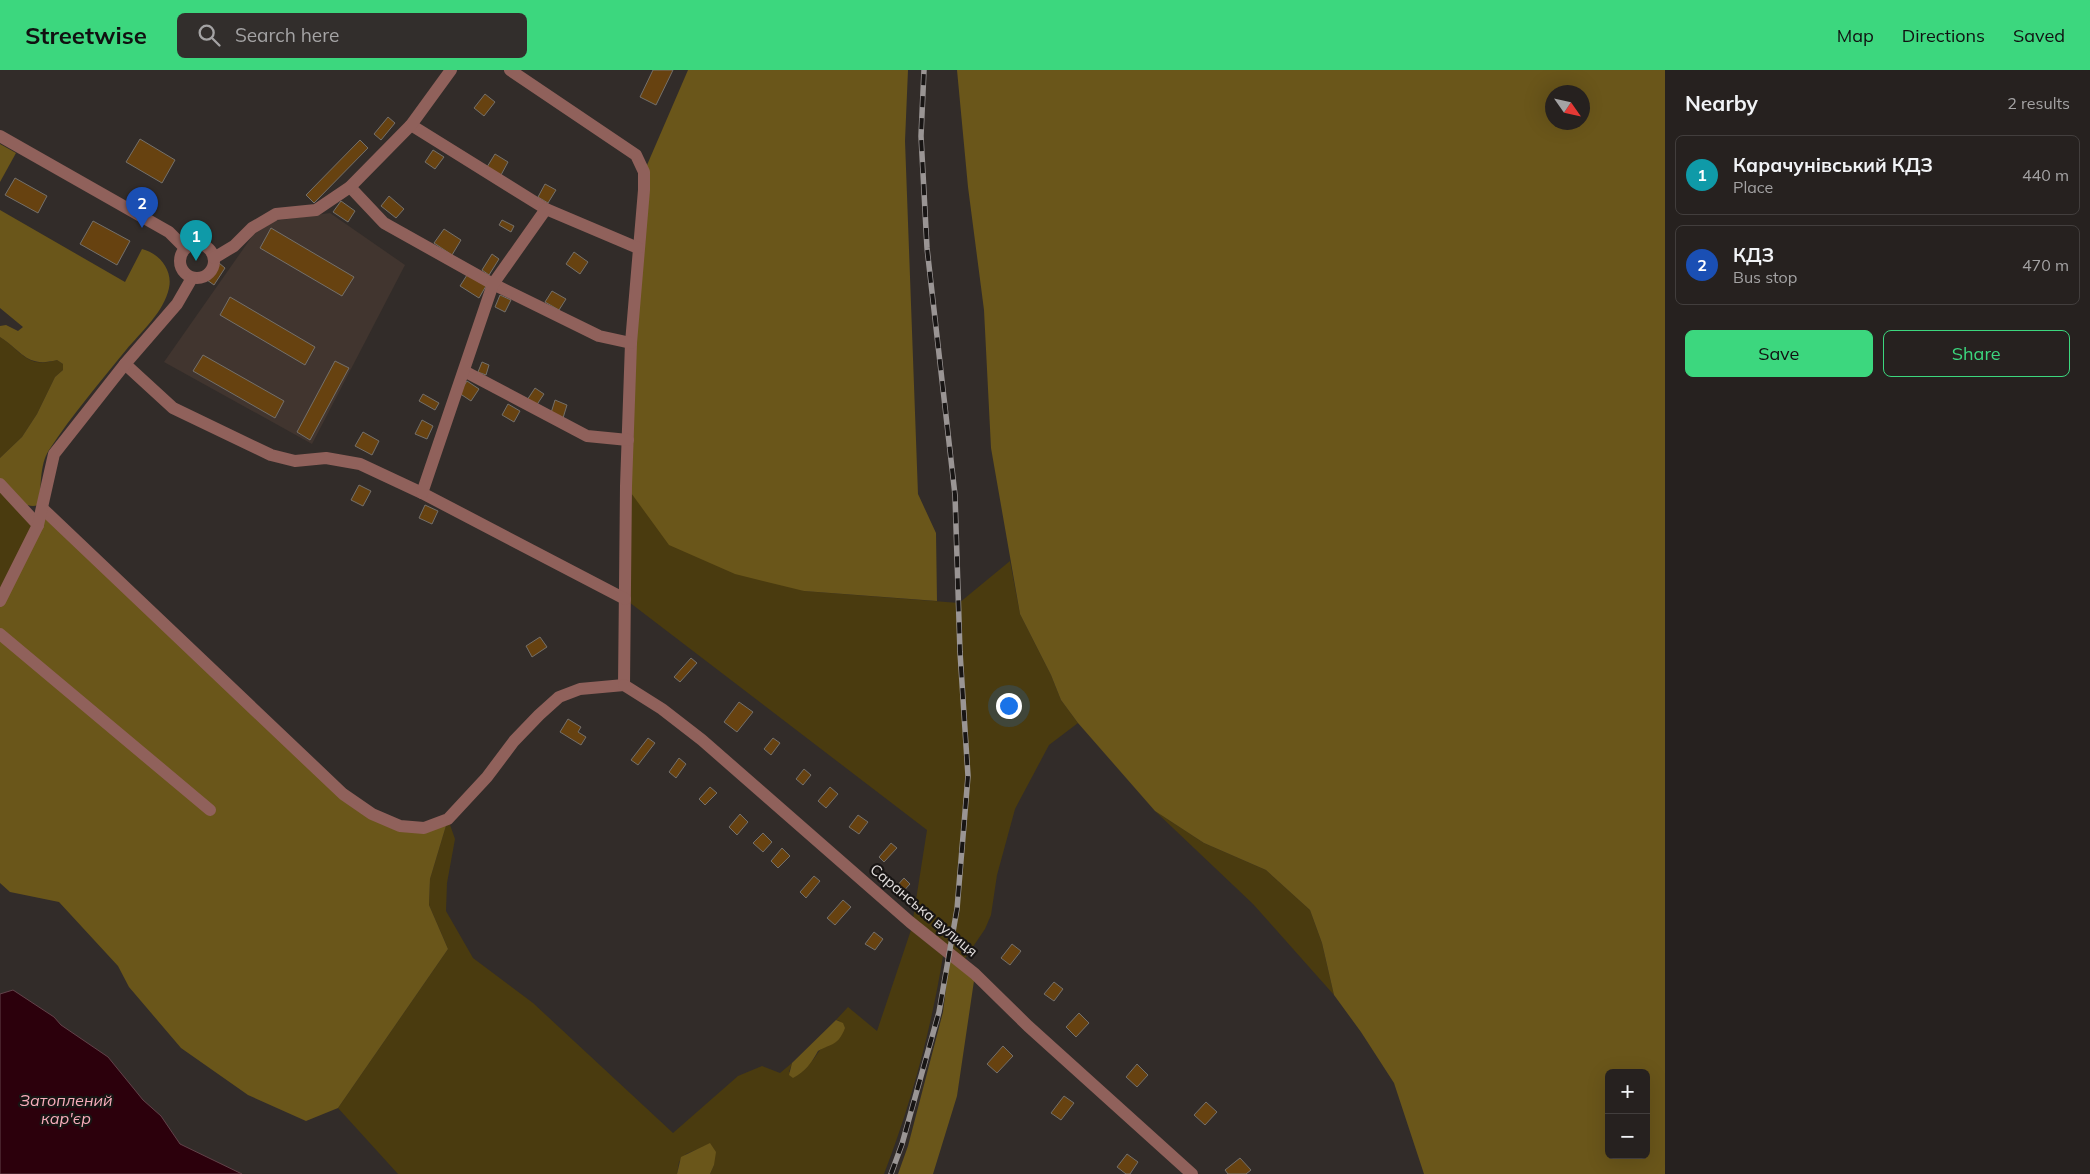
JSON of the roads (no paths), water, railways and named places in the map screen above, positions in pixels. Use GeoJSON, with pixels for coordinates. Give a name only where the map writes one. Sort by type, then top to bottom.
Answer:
{"type":"FeatureCollection","features":[{"type":"Feature","properties":{"kind":"street"},"geometry":{"type":"LineString","coordinates":[[214,258],[234,246],[252,228],[276,214],[316,210],[350,187],[411,124],[452,70]]}},
{"type":"Feature","properties":{"kind":"street"},"geometry":{"type":"LineString","coordinates":[[43,509],[343,794],[372,814],[400,826],[424,828],[448,819],[487,777],[514,741],[559,697],[580,689],[624,685],[631,343],[644,172],[636,155],[510,70]]}},
{"type":"Feature","properties":{"kind":"street"},"geometry":{"type":"LineString","coordinates":[[411,124],[546,209],[638,248]]}},
{"type":"Feature","properties":{"kind":"street"},"geometry":{"type":"LineString","coordinates":[[0,136],[169,232],[185,248]]}},
{"type":"Feature","properties":{"kind":"street"},"geometry":{"type":"LineString","coordinates":[[350,187],[384,223],[493,284],[599,336],[631,343]]}},
{"type":"Feature","properties":{"kind":"street"},"geometry":{"type":"LineString","coordinates":[[422,493],[493,284],[546,209]]}},
{"type":"Feature","properties":{"kind":"street"},"geometry":{"type":"LineString","coordinates":[[192,244],[204,245],[211,251],[214,258],[213,266],[209,273],[203,277],[192,278],[184,273],[180,265],[180,256],[185,248],[192,244]]}},
{"type":"Feature","properties":{"kind":"street"},"geometry":{"type":"LineString","coordinates":[[0,601],[38,524],[43,509],[54,454],[177,304],[192,278]]}},
{"type":"Feature","properties":{"kind":"street"},"geometry":{"type":"LineString","coordinates":[[126,364],[173,408],[271,455],[295,461],[326,458],[360,464],[422,493],[625,599]]}},
{"type":"Feature","properties":{"kind":"street"},"geometry":{"type":"LineString","coordinates":[[464,371],[586,436],[628,440]]}},
{"type":"Feature","properties":{"kind":"street"},"geometry":{"type":"LineString","coordinates":[[0,484],[38,524]]}},
{"type":"Feature","properties":{"kind":"street"},"geometry":{"type":"LineString","coordinates":[[0,634],[210,810]]}},
{"type":"Feature","properties":{"kind":"street","name":"Саранська вулиця"},"geometry":{"type":"LineString","coordinates":[[624,685],[662,709],[702,740],[910,922],[975,974],[1028,1026],[1192,1174]]}},
{"type":"Feature","properties":{"kind":"water","name":"Затоплений кар'єр"},"geometry":{"type":"Polygon","coordinates":[[[13,990],[54,1017],[61,1025],[108,1057],[143,1100],[161,1116],[180,1144],[242,1174],[0,1174],[0,994],[13,990]]]}},
{"type":"Feature","properties":{"kind":"railway"},"geometry":{"type":"LineString","coordinates":[[891,1174],[902,1144],[939,1012],[957,909],[968,776],[960,652],[955,495],[927,248],[921,136],[924,70]]}},
{"type":"Feature","properties":{"kind":"place","name":"КДЗ"},"geometry":{"type":"Point","coordinates":[142,228]}},
{"type":"Feature","properties":{"kind":"place","name":"Карачунівський КДЗ"},"geometry":{"type":"Point","coordinates":[196,261]}}]}
